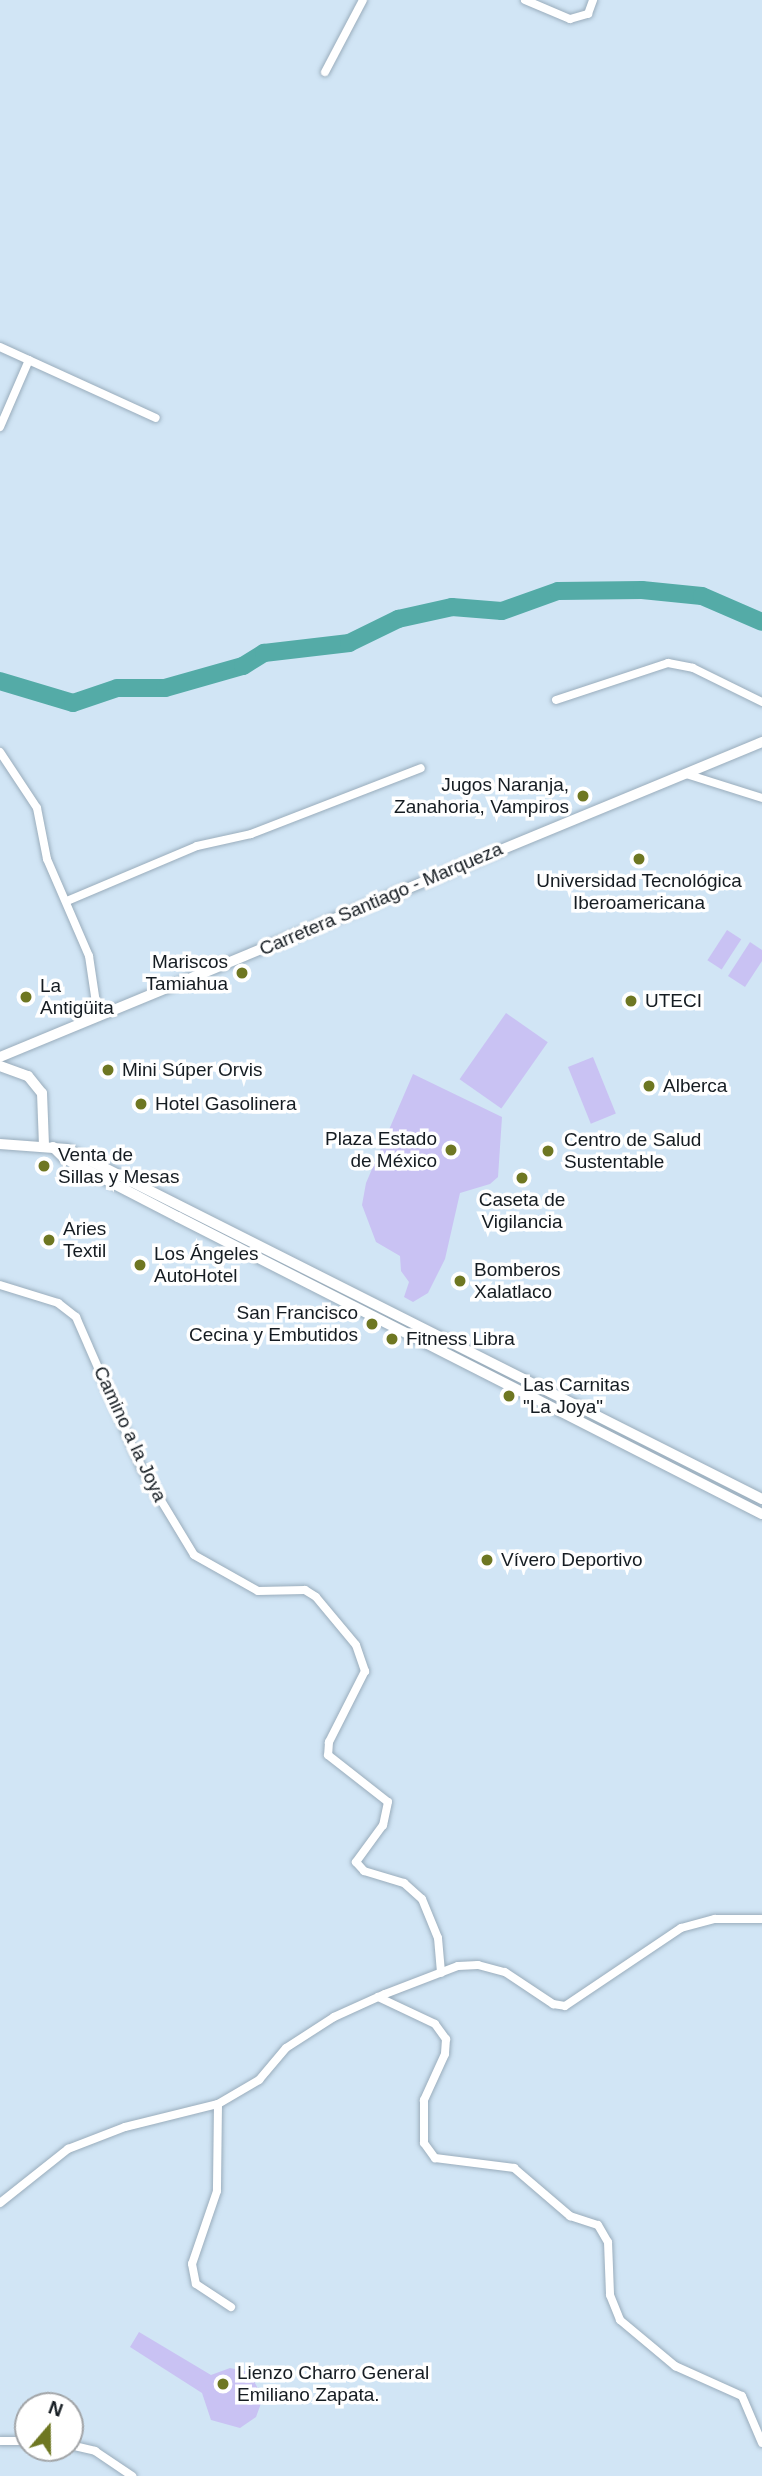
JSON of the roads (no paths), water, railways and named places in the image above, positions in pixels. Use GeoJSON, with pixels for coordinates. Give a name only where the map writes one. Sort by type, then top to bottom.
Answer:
{"type":"FeatureCollection","features":[{"type":"Feature","properties":{"kind":"main road","name":"Carretera Santiago - Marqueza"},"geometry":{"type":"LineString","coordinates":[[0,1056],[762,742]]}},
{"type":"Feature","properties":{"kind":"main road"},"geometry":{"type":"LineString","coordinates":[[0,1066],[28,1076],[42,1093],[48,1146],[64,1158],[762,1514]]}},
{"type":"Feature","properties":{"kind":"main road"},"geometry":{"type":"LineString","coordinates":[[0,1144],[67,1149],[762,1499]]}},
{"type":"Feature","properties":{"kind":"street"},"geometry":{"type":"LineString","coordinates":[[325,72],[363,0]]}},
{"type":"Feature","properties":{"kind":"street"},"geometry":{"type":"LineString","coordinates":[[525,0],[570,19],[587,14],[593,0]]}},
{"type":"Feature","properties":{"kind":"street"},"geometry":{"type":"LineString","coordinates":[[0,347],[156,418]]}},
{"type":"Feature","properties":{"kind":"street"},"geometry":{"type":"LineString","coordinates":[[0,427],[29,360]]}},
{"type":"Feature","properties":{"kind":"street"},"geometry":{"type":"LineString","coordinates":[[556,700],[668,663],[693,668],[762,702]]}},
{"type":"Feature","properties":{"kind":"street"},"geometry":{"type":"LineString","coordinates":[[0,752],[37,808],[47,859],[89,956],[98,1016]]}},
{"type":"Feature","properties":{"kind":"street"},"geometry":{"type":"LineString","coordinates":[[67,901],[186,850],[251,834],[421,768]]}},
{"type":"Feature","properties":{"kind":"street"},"geometry":{"type":"LineString","coordinates":[[683,774],[762,798]]}},
{"type":"Feature","properties":{"kind":"street","name":"Camino a la Joya"},"geometry":{"type":"LineString","coordinates":[[0,1285],[58,1303],[76,1317],[142,1469],[194,1555],[258,1591],[305,1590],[316,1597],[356,1645],[365,1671],[329,1742],[328,1755],[388,1802],[383,1825],[356,1862],[364,1871],[404,1883],[422,1899],[438,1938],[441,1973]]}},
{"type":"Feature","properties":{"kind":"street"},"geometry":{"type":"LineString","coordinates":[[0,2203],[68,2149],[125,2127],[218,2104],[260,2080],[286,2048],[334,2017],[441,1973],[478,1965],[505,1972],[553,2004],[565,2006],[681,1928],[715,1919],[762,1919]]}},
{"type":"Feature","properties":{"kind":"street"},"geometry":{"type":"LineString","coordinates":[[378,1997],[435,2024],[446,2039],[445,2054],[424,2100],[424,2143],[435,2158],[514,2168],[570,2216],[598,2225],[607,2242],[612,2308],[620,2320],[675,2366],[742,2396],[762,2443]]}},
{"type":"Feature","properties":{"kind":"street"},"geometry":{"type":"LineString","coordinates":[[218,2104],[217,2191],[192,2264],[196,2284],[231,2307]]}},
{"type":"Feature","properties":{"kind":"street"},"geometry":{"type":"LineString","coordinates":[[84,2448],[95,2451],[132,2476]]}},
{"type":"Feature","properties":{"kind":"waterway"},"geometry":{"type":"LineString","coordinates":[[0,681],[73,703],[117,688],[165,688],[243,666],[264,653],[349,643],[398,619],[452,607],[502,611],[558,591],[642,590],[702,596],[762,622]]}},
{"type":"Feature","properties":{"kind":"place","name":"Jugos Naranja, Zanahoria, Vampiros"},"geometry":{"type":"Point","coordinates":[583,796]}},
{"type":"Feature","properties":{"kind":"place","name":"Universidad Tecnológica Iberoamericana"},"geometry":{"type":"Point","coordinates":[639,859]}},
{"type":"Feature","properties":{"kind":"place","name":"Mariscos Tamiahua"},"geometry":{"type":"Point","coordinates":[242,973]}},
{"type":"Feature","properties":{"kind":"place","name":"La Antigüita"},"geometry":{"type":"Point","coordinates":[26,997]}},
{"type":"Feature","properties":{"kind":"place","name":"UTECI"},"geometry":{"type":"Point","coordinates":[631,1001]}},
{"type":"Feature","properties":{"kind":"place","name":"Mini Súper Orvis"},"geometry":{"type":"Point","coordinates":[108,1070]}},
{"type":"Feature","properties":{"kind":"place","name":"Alberca"},"geometry":{"type":"Point","coordinates":[649,1086]}},
{"type":"Feature","properties":{"kind":"place","name":"Hotel Gasolinera"},"geometry":{"type":"Point","coordinates":[141,1104]}},
{"type":"Feature","properties":{"kind":"place","name":"Plaza Estado de México"},"geometry":{"type":"Point","coordinates":[451,1150]}},
{"type":"Feature","properties":{"kind":"place","name":"Centro de Salud Sustentable"},"geometry":{"type":"Point","coordinates":[548,1151]}},
{"type":"Feature","properties":{"kind":"place","name":"Venta de Sillas y Mesas"},"geometry":{"type":"Point","coordinates":[44,1166]}},
{"type":"Feature","properties":{"kind":"place","name":"Caseta de Vigilancia"},"geometry":{"type":"Point","coordinates":[522,1178]}},
{"type":"Feature","properties":{"kind":"place","name":"Aries Textil"},"geometry":{"type":"Point","coordinates":[49,1240]}},
{"type":"Feature","properties":{"kind":"place","name":"Los Ángeles AutoHotel"},"geometry":{"type":"Point","coordinates":[140,1265]}},
{"type":"Feature","properties":{"kind":"place","name":"Bomberos Xalatlaco"},"geometry":{"type":"Point","coordinates":[460,1281]}},
{"type":"Feature","properties":{"kind":"place","name":"San Francisco Cecina y Embutidos"},"geometry":{"type":"Point","coordinates":[372,1324]}},
{"type":"Feature","properties":{"kind":"place","name":"Fitness Libra"},"geometry":{"type":"Point","coordinates":[392,1339]}},
{"type":"Feature","properties":{"kind":"place","name":"Las Carnitas \"La Joya\""},"geometry":{"type":"Point","coordinates":[509,1396]}},
{"type":"Feature","properties":{"kind":"place","name":"Vívero Deportivo"},"geometry":{"type":"Point","coordinates":[487,1560]}},
{"type":"Feature","properties":{"kind":"place","name":"Lienzo Charro General Emiliano Zapata."},"geometry":{"type":"Point","coordinates":[223,2384]}}]}
